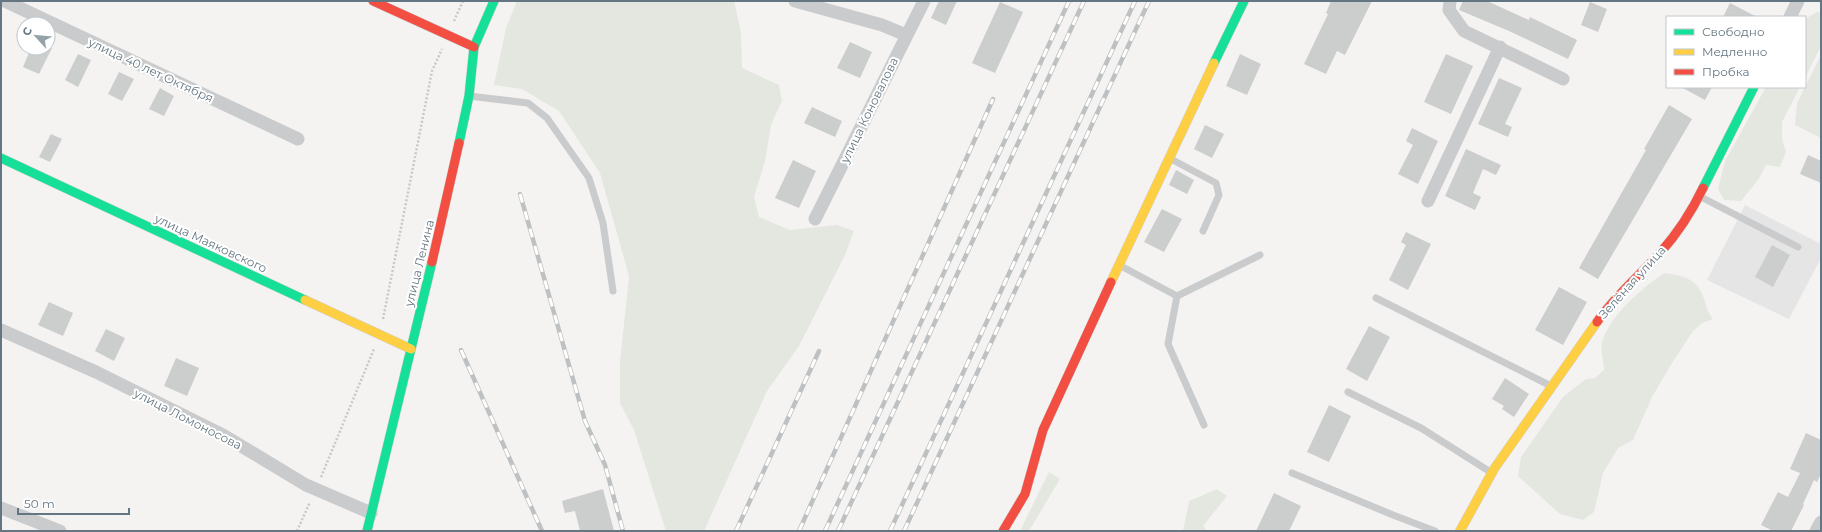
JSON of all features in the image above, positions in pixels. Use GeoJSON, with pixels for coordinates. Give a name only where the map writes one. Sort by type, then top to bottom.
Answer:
{"type":"FeatureCollection","features":[{"type":"Feature","properties":{"kind":"street","name":"улица 40 лет Октября"},"geometry":{"type":"LineString","coordinates":[[5,1],[298,140]]}},
{"type":"Feature","properties":{"kind":"street"},"geometry":{"type":"LineString","coordinates":[[373,1],[474,47]]}},
{"type":"Feature","properties":{"kind":"street","name":"улица Ленина"},"geometry":{"type":"LineString","coordinates":[[367,531],[450,188],[469,96],[474,47],[494,1]]}},
{"type":"Feature","properties":{"kind":"street"},"geometry":{"type":"LineString","coordinates":[[794,1],[882,26],[906,36]]}},
{"type":"Feature","properties":{"kind":"street","name":"улица Коновалова"},"geometry":{"type":"LineString","coordinates":[[815,219],[924,1]]}},
{"type":"Feature","properties":{"kind":"street"},"geometry":{"type":"LineString","coordinates":[[1003,531],[1025,494],[1043,430],[1244,1]]}},
{"type":"Feature","properties":{"kind":"street"},"geometry":{"type":"LineString","coordinates":[[1450,1],[1449,10],[1464,30],[1563,79]]}},
{"type":"Feature","properties":{"kind":"street"},"geometry":{"type":"LineString","coordinates":[[1790,16],[1798,1]]}},
{"type":"Feature","properties":{"kind":"street"},"geometry":{"type":"LineString","coordinates":[[1428,201],[1500,47]]}},
{"type":"Feature","properties":{"kind":"street","name":"Зелёная улица"},"geometry":{"type":"LineString","coordinates":[[1460,531],[1492,473],[1605,310],[1661,252],[1699,196],[1753,88]]}},
{"type":"Feature","properties":{"kind":"street","name":"улица Маяковского"},"geometry":{"type":"LineString","coordinates":[[1,158],[411,349]]}},
{"type":"Feature","properties":{"kind":"street","name":"улица Ломоносова"},"geometry":{"type":"LineString","coordinates":[[1,330],[96,372],[223,435],[306,485],[371,513]]}},
{"type":"Feature","properties":{"kind":"street"},"geometry":{"type":"LineString","coordinates":[[1,508],[60,531]]}},
{"type":"Feature","properties":{"kind":"street"},"geometry":{"type":"LineString","coordinates":[[1816,531],[1821,522]]}},
{"type":"Feature","properties":{"kind":"lane"},"geometry":{"type":"LineString","coordinates":[[469,96],[528,103],[547,118],[589,178],[603,223],[613,291]]}},
{"type":"Feature","properties":{"kind":"lane"},"geometry":{"type":"LineString","coordinates":[[1170,159],[1216,183],[1219,195],[1203,231]]}},
{"type":"Feature","properties":{"kind":"lane"},"geometry":{"type":"LineString","coordinates":[[1699,196],[1798,247]]}},
{"type":"Feature","properties":{"kind":"lane"},"geometry":{"type":"LineString","coordinates":[[1177,296],[1260,255]]}},
{"type":"Feature","properties":{"kind":"lane"},"geometry":{"type":"LineString","coordinates":[[1119,265],[1177,296]]}},
{"type":"Feature","properties":{"kind":"lane"},"geometry":{"type":"LineString","coordinates":[[1177,296],[1168,344],[1204,425]]}},
{"type":"Feature","properties":{"kind":"lane"},"geometry":{"type":"LineString","coordinates":[[1376,298],[1552,386]]}},
{"type":"Feature","properties":{"kind":"lane"},"geometry":{"type":"LineString","coordinates":[[1348,392],[1421,428],[1492,473]]}},
{"type":"Feature","properties":{"kind":"lane"},"geometry":{"type":"LineString","coordinates":[[1292,473],[1435,531]]}},
{"type":"Feature","properties":{"kind":"path"},"geometry":{"type":"LineString","coordinates":[[297,531],[380,334],[432,71],[463,1]]}},
{"type":"Feature","properties":{"kind":"shaded area"},"geometry":{"type":"Polygon","coordinates":[[[517,1],[734,1],[741,32],[742,68],[779,85],[782,101],[771,125],[765,161],[754,197],[759,217],[790,230],[837,225],[854,231],[845,255],[799,346],[767,391],[704,531],[666,531],[634,430],[620,403],[620,362],[629,276],[600,173],[559,111],[522,89],[494,85],[506,28],[517,1]]]}},
{"type":"Feature","properties":{"kind":"shaded area"},"geometry":{"type":"Polygon","coordinates":[[[1817,12],[1821,13],[1821,46],[1806,76],[1806,18],[1817,12]]]}},
{"type":"Feature","properties":{"kind":"shaded area"},"geometry":{"type":"Polygon","coordinates":[[[1821,55],[1821,138],[1795,125],[1797,103],[1804,88],[1806,88],[1806,85],[1821,55]]]}},
{"type":"Feature","properties":{"kind":"shaded area"},"geometry":{"type":"Polygon","coordinates":[[[1765,88],[1799,88],[1782,122],[1782,139],[1786,152],[1780,167],[1766,165],[1758,180],[1741,201],[1724,200],[1718,189],[1725,161],[1765,88]]]}},
{"type":"Feature","properties":{"kind":"shaded area"},"geometry":{"type":"Polygon","coordinates":[[[1745,205],[1821,244],[1821,258],[1789,319],[1707,280],[1745,205]]]}},
{"type":"Feature","properties":{"kind":"shaded area"},"geometry":{"type":"Polygon","coordinates":[[[1664,273],[1682,276],[1697,285],[1713,319],[1702,323],[1693,331],[1652,397],[1633,440],[1618,448],[1603,473],[1594,512],[1583,520],[1560,514],[1518,476],[1521,457],[1563,397],[1586,379],[1595,378],[1604,370],[1601,348],[1602,342],[1612,322],[1637,294],[1664,273]]]}},
{"type":"Feature","properties":{"kind":"shaded area"},"geometry":{"type":"Polygon","coordinates":[[[1049,472],[1060,479],[1029,531],[1020,531],[1049,472]]]}},
{"type":"Feature","properties":{"kind":"shaded area"},"geometry":{"type":"Polygon","coordinates":[[[1217,489],[1227,496],[1203,526],[1207,531],[1183,531],[1189,501],[1217,489]]]}},
{"type":"Feature","properties":{"kind":"building"},"geometry":{"type":"Polygon","coordinates":[[[939,1],[957,1],[946,25],[931,18],[939,1]]]}},
{"type":"Feature","properties":{"kind":"building"},"geometry":{"type":"Polygon","coordinates":[[[1331,1],[1372,1],[1345,55],[1337,51],[1326,74],[1304,64],[1328,14],[1326,13],[1331,1]]]}},
{"type":"Feature","properties":{"kind":"building"},"geometry":{"type":"Polygon","coordinates":[[[1463,1],[1487,1],[1529,20],[1530,17],[1577,40],[1568,59],[1509,31],[1459,10],[1463,1]]]}},
{"type":"Feature","properties":{"kind":"building"},"geometry":{"type":"Polygon","coordinates":[[[1000,2],[1023,12],[995,73],[972,63],[1000,2]]]}},
{"type":"Feature","properties":{"kind":"building"},"geometry":{"type":"Polygon","coordinates":[[[1590,2],[1607,9],[1598,32],[1581,25],[1590,2]]]}},
{"type":"Feature","properties":{"kind":"building"},"geometry":{"type":"Polygon","coordinates":[[[1730,3],[1755,16],[1724,16],[1730,3]]]}},
{"type":"Feature","properties":{"kind":"building"},"geometry":{"type":"Polygon","coordinates":[[[850,42],[872,52],[860,78],[837,68],[850,42]]]}},
{"type":"Feature","properties":{"kind":"building"},"geometry":{"type":"Polygon","coordinates":[[[78,54],[91,60],[78,87],[65,80],[78,54]]]}},
{"type":"Feature","properties":{"kind":"building"},"geometry":{"type":"Polygon","coordinates":[[[1240,54],[1261,64],[1247,95],[1226,86],[1240,54]]]}},
{"type":"Feature","properties":{"kind":"building"},"geometry":{"type":"Polygon","coordinates":[[[1446,54],[1473,66],[1451,114],[1424,102],[1446,54]]]}},
{"type":"Feature","properties":{"kind":"building"},"geometry":{"type":"Polygon","coordinates":[[[28,56],[48,56],[39,74],[23,67],[28,56]]]}},
{"type":"Feature","properties":{"kind":"building"},"geometry":{"type":"Polygon","coordinates":[[[119,72],[134,79],[122,101],[108,94],[119,72]]]}},
{"type":"Feature","properties":{"kind":"building"},"geometry":{"type":"Polygon","coordinates":[[[1499,78],[1522,88],[1505,124],[1512,127],[1508,137],[1478,124],[1499,78]]]}},
{"type":"Feature","properties":{"kind":"building"},"geometry":{"type":"Polygon","coordinates":[[[160,88],[174,96],[164,116],[149,109],[160,88]]]}},
{"type":"Feature","properties":{"kind":"building"},"geometry":{"type":"Polygon","coordinates":[[[1683,88],[1711,88],[1705,100],[1683,88]]]}},
{"type":"Feature","properties":{"kind":"building"},"geometry":{"type":"Polygon","coordinates":[[[1669,105],[1692,119],[1598,279],[1579,268],[1646,150],[1644,149],[1669,105]]]}},
{"type":"Feature","properties":{"kind":"building"},"geometry":{"type":"Polygon","coordinates":[[[812,107],[842,121],[835,137],[804,123],[812,107]]]}},
{"type":"Feature","properties":{"kind":"building"},"geometry":{"type":"Polygon","coordinates":[[[1205,125],[1224,134],[1212,158],[1194,149],[1205,125]]]}},
{"type":"Feature","properties":{"kind":"building"},"geometry":{"type":"Polygon","coordinates":[[[1412,128],[1438,141],[1418,184],[1398,174],[1413,145],[1406,141],[1412,128]]]}},
{"type":"Feature","properties":{"kind":"building"},"geometry":{"type":"Polygon","coordinates":[[[51,134],[62,139],[50,162],[39,157],[51,134]]]}},
{"type":"Feature","properties":{"kind":"building"},"geometry":{"type":"Polygon","coordinates":[[[1466,149],[1501,165],[1496,175],[1483,169],[1473,193],[1481,197],[1475,210],[1445,196],[1466,149]]]}},
{"type":"Feature","properties":{"kind":"building"},"geometry":{"type":"Polygon","coordinates":[[[1808,155],[1821,161],[1821,183],[1800,174],[1808,155]]]}},
{"type":"Feature","properties":{"kind":"building"},"geometry":{"type":"Polygon","coordinates":[[[793,160],[816,171],[799,208],[775,198],[793,160]]]}},
{"type":"Feature","properties":{"kind":"building"},"geometry":{"type":"Polygon","coordinates":[[[1176,170],[1194,180],[1187,194],[1169,185],[1176,170]]]}},
{"type":"Feature","properties":{"kind":"building"},"geometry":{"type":"Polygon","coordinates":[[[1162,209],[1182,219],[1164,252],[1144,242],[1162,209]]]}},
{"type":"Feature","properties":{"kind":"building"},"geometry":{"type":"Polygon","coordinates":[[[1406,232],[1431,244],[1408,290],[1389,280],[1406,245],[1401,242],[1406,232]]]}},
{"type":"Feature","properties":{"kind":"building"},"geometry":{"type":"Polygon","coordinates":[[[1772,245],[1790,255],[1773,287],[1755,277],[1772,245]]]}},
{"type":"Feature","properties":{"kind":"building"},"geometry":{"type":"Polygon","coordinates":[[[1559,287],[1587,302],[1563,345],[1535,330],[1559,287]]]}},
{"type":"Feature","properties":{"kind":"building"},"geometry":{"type":"Polygon","coordinates":[[[49,302],[73,313],[63,336],[38,325],[49,302]]]}},
{"type":"Feature","properties":{"kind":"building"},"geometry":{"type":"Polygon","coordinates":[[[1369,326],[1390,337],[1367,381],[1346,369],[1369,326]]]}},
{"type":"Feature","properties":{"kind":"building"},"geometry":{"type":"Polygon","coordinates":[[[106,329],[125,338],[114,361],[95,351],[106,329]]]}},
{"type":"Feature","properties":{"kind":"building"},"geometry":{"type":"Polygon","coordinates":[[[176,358],[199,368],[187,396],[164,386],[176,358]]]}},
{"type":"Feature","properties":{"kind":"building"},"geometry":{"type":"Polygon","coordinates":[[[1505,378],[1529,394],[1514,417],[1502,409],[1504,406],[1492,399],[1505,378]]]}},
{"type":"Feature","properties":{"kind":"building"},"geometry":{"type":"Polygon","coordinates":[[[1329,405],[1351,416],[1329,462],[1307,452],[1329,405]]]}},
{"type":"Feature","properties":{"kind":"building"},"geometry":{"type":"Polygon","coordinates":[[[1806,433],[1821,440],[1821,474],[1817,482],[1814,480],[1791,531],[1773,531],[1761,525],[1778,492],[1788,497],[1800,473],[1790,469],[1806,433]]]}},
{"type":"Feature","properties":{"kind":"building"},"geometry":{"type":"Polygon","coordinates":[[[603,489],[614,531],[580,531],[575,511],[565,513],[562,501],[603,489]]]}},
{"type":"Feature","properties":{"kind":"building"},"geometry":{"type":"Polygon","coordinates":[[[1274,493],[1301,506],[1289,531],[1256,531],[1274,493]]]}},
{"type":"Feature","properties":{"kind":"railway"},"geometry":{"type":"LineString","coordinates":[[825,531],[1069,1]]}},
{"type":"Feature","properties":{"kind":"railway"},"geometry":{"type":"LineString","coordinates":[[838,531],[1084,1]]}},
{"type":"Feature","properties":{"kind":"railway"},"geometry":{"type":"LineString","coordinates":[[890,531],[1135,1]]}},
{"type":"Feature","properties":{"kind":"railway"},"geometry":{"type":"LineString","coordinates":[[904,531],[1149,1]]}},
{"type":"Feature","properties":{"kind":"railway"},"geometry":{"type":"LineString","coordinates":[[799,531],[993,99]]}},
{"type":"Feature","properties":{"kind":"railway"},"geometry":{"type":"LineString","coordinates":[[520,194],[585,421],[605,465],[623,531]]}},
{"type":"Feature","properties":{"kind":"railway"},"geometry":{"type":"LineString","coordinates":[[461,350],[542,531]]}},
{"type":"Feature","properties":{"kind":"railway"},"geometry":{"type":"LineString","coordinates":[[736,531],[819,351]]}},
{"type":"Feature","properties":{"kind":"traffic: fast"},"geometry":{"type":"LineString","coordinates":[[459,143],[469,96],[474,47],[494,1]]}},
{"type":"Feature","properties":{"kind":"traffic: fast"},"geometry":{"type":"LineString","coordinates":[[1214,63],[1244,1]]}},
{"type":"Feature","properties":{"kind":"traffic: fast"},"geometry":{"type":"LineString","coordinates":[[1703,188],[1753,88]]}},
{"type":"Feature","properties":{"kind":"traffic: fast"},"geometry":{"type":"LineString","coordinates":[[1,158],[305,300]]}},
{"type":"Feature","properties":{"kind":"traffic: fast"},"geometry":{"type":"LineString","coordinates":[[367,531],[432,262]]}},
{"type":"Feature","properties":{"kind":"traffic: slow"},"geometry":{"type":"LineString","coordinates":[[1111,282],[1214,63]]}},
{"type":"Feature","properties":{"kind":"traffic: slow"},"geometry":{"type":"LineString","coordinates":[[305,300],[411,349]]}},
{"type":"Feature","properties":{"kind":"traffic: slow"},"geometry":{"type":"LineString","coordinates":[[1460,531],[1494,469],[1597,322]]}},
{"type":"Feature","properties":{"kind":"traffic: jam"},"geometry":{"type":"LineString","coordinates":[[373,1],[474,47]]}},
{"type":"Feature","properties":{"kind":"traffic: jam"},"geometry":{"type":"LineString","coordinates":[[432,262],[459,143]]}},
{"type":"Feature","properties":{"kind":"traffic: jam"},"geometry":{"type":"LineString","coordinates":[[1597,322],[1611,303],[1660,253],[1672,238],[1689,214],[1703,188]]}},
{"type":"Feature","properties":{"kind":"traffic: jam"},"geometry":{"type":"LineString","coordinates":[[1003,531],[1025,494],[1043,430],[1111,282]]}}]}
